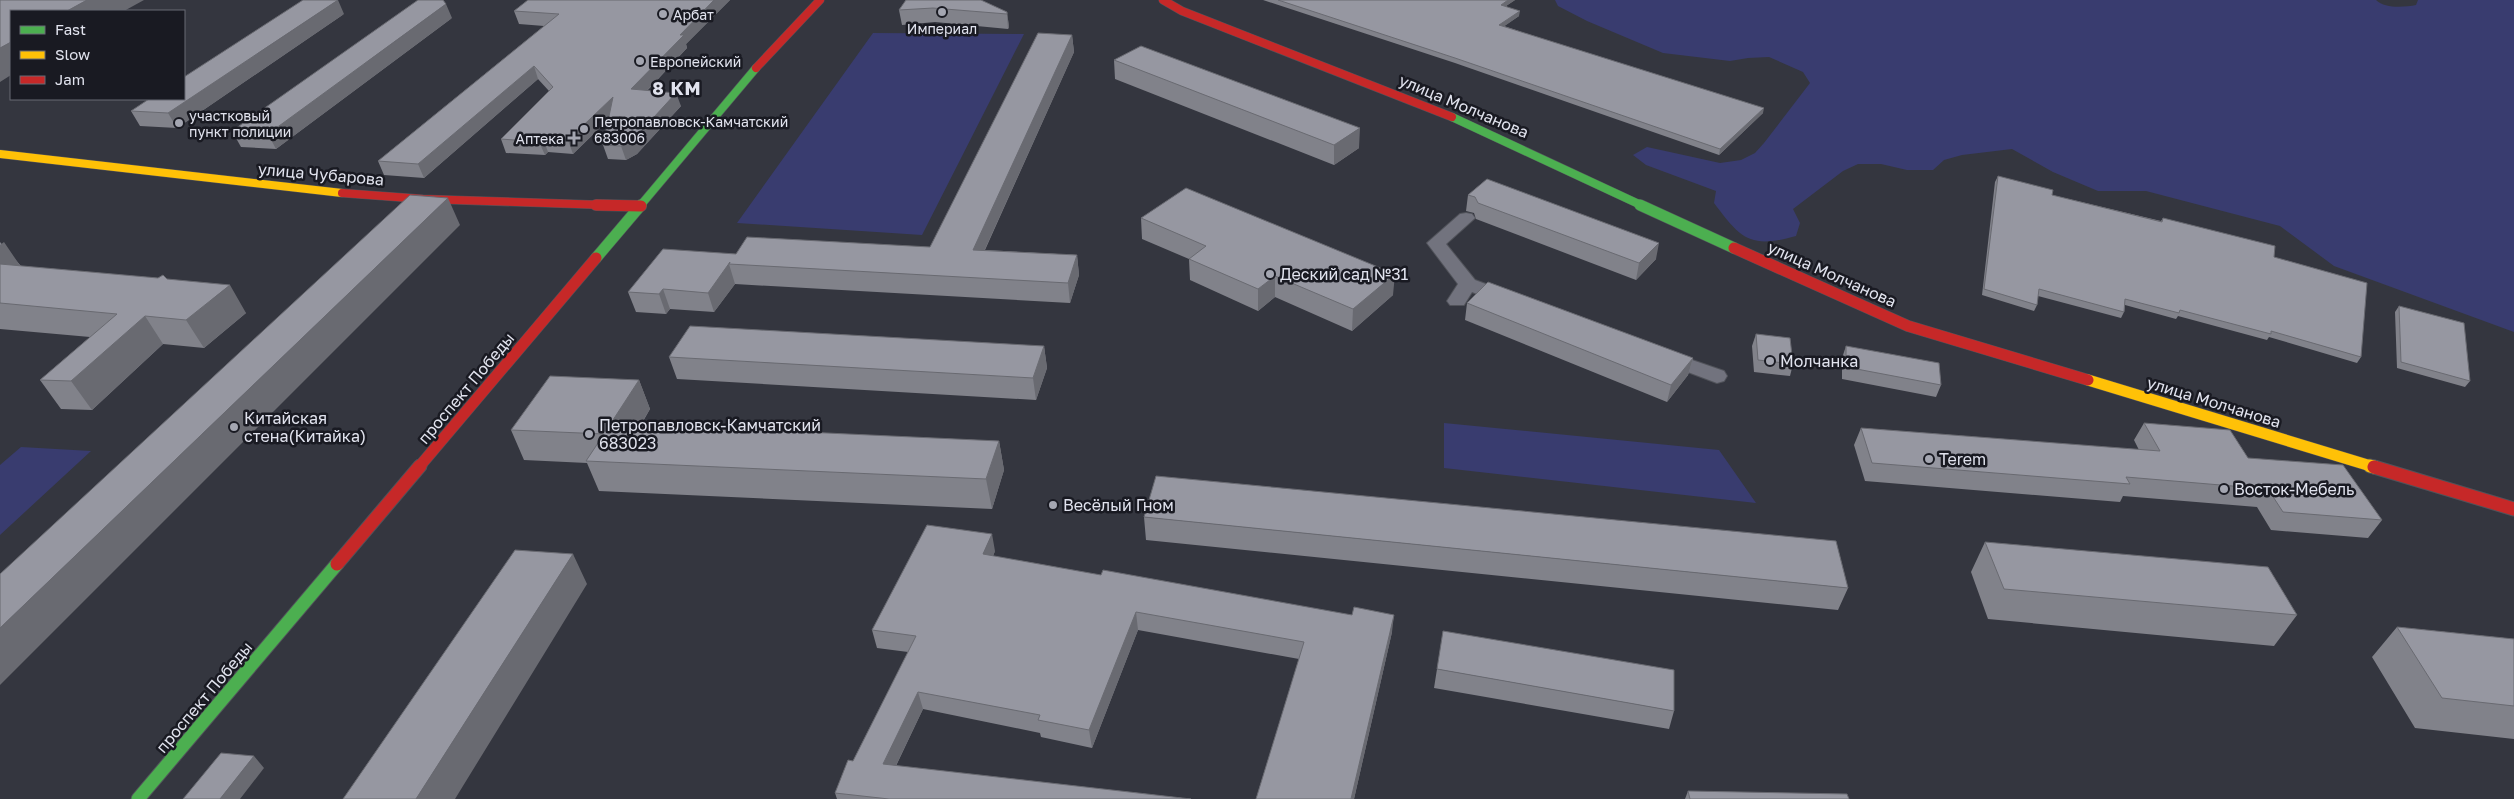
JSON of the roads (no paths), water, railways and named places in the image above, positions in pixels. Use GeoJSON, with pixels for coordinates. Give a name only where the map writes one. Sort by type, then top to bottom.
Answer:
{"type":"FeatureCollection","features":[{"type":"Feature","properties":{"kind":"street","name":"проспект Победы"},"geometry":{"type":"LineString","coordinates":[[138,799],[768,54],[820,0]]}},
{"type":"Feature","properties":{"kind":"street","name":"улица Молчанова"},"geometry":{"type":"LineString","coordinates":[[1163,0],[1182,11],[1463,121],[1726,245],[1908,326],[2514,510]]}},
{"type":"Feature","properties":{"kind":"street","name":"улица Чубарова"},"geometry":{"type":"LineString","coordinates":[[0,154],[309,190],[423,199],[540,200],[641,206]]}},
{"type":"Feature","properties":{"kind":"street"},"geometry":{"type":"LineString","coordinates":[[1466,218],[1436,243],[1468,284],[1524,305]]}},
{"type":"Feature","properties":{"kind":"street"},"geometry":{"type":"LineString","coordinates":[[1457,301],[1468,284]]}},
{"type":"Feature","properties":{"kind":"street"},"geometry":{"type":"LineString","coordinates":[[1643,349],[1717,376]]}},
{"type":"Feature","properties":{"kind":"place","name":"Империал"},"geometry":{"type":"Point","coordinates":[942,12]}},
{"type":"Feature","properties":{"kind":"place","name":"Арбат"},"geometry":{"type":"Point","coordinates":[663,14]}},
{"type":"Feature","properties":{"kind":"place","name":"Европейский"},"geometry":{"type":"Point","coordinates":[640,61]}},
{"type":"Feature","properties":{"kind":"place","name":"участковый пункт полиции"},"geometry":{"type":"Point","coordinates":[179,123]}},
{"type":"Feature","properties":{"kind":"place","name":"Петропавловск-Камчатский 683006"},"geometry":{"type":"Point","coordinates":[584,129]}},
{"type":"Feature","properties":{"kind":"place","name":"Аптека"},"geometry":{"type":"Point","coordinates":[574,138]}},
{"type":"Feature","properties":{"kind":"place","name":"Деский сад №31"},"geometry":{"type":"Point","coordinates":[1270,274]}},
{"type":"Feature","properties":{"kind":"place","name":"Молчанка"},"geometry":{"type":"Point","coordinates":[1770,361]}},
{"type":"Feature","properties":{"kind":"place","name":"Китайская стена(Китайка)"},"geometry":{"type":"Point","coordinates":[234,427]}},
{"type":"Feature","properties":{"kind":"place","name":"Петропавловск-Камчатский 683023"},"geometry":{"type":"Point","coordinates":[589,434]}},
{"type":"Feature","properties":{"kind":"place","name":"Terem"},"geometry":{"type":"Point","coordinates":[1929,459]}},
{"type":"Feature","properties":{"kind":"place","name":"Восток-Мебель"},"geometry":{"type":"Point","coordinates":[2224,489]}},
{"type":"Feature","properties":{"kind":"place","name":"Весёлый Гном"},"geometry":{"type":"Point","coordinates":[1053,505]}},
{"type":"Feature","properties":{"kind":"district","name":"8 КМ"},"geometry":{"type":"Point","coordinates":[677,88]}}]}
